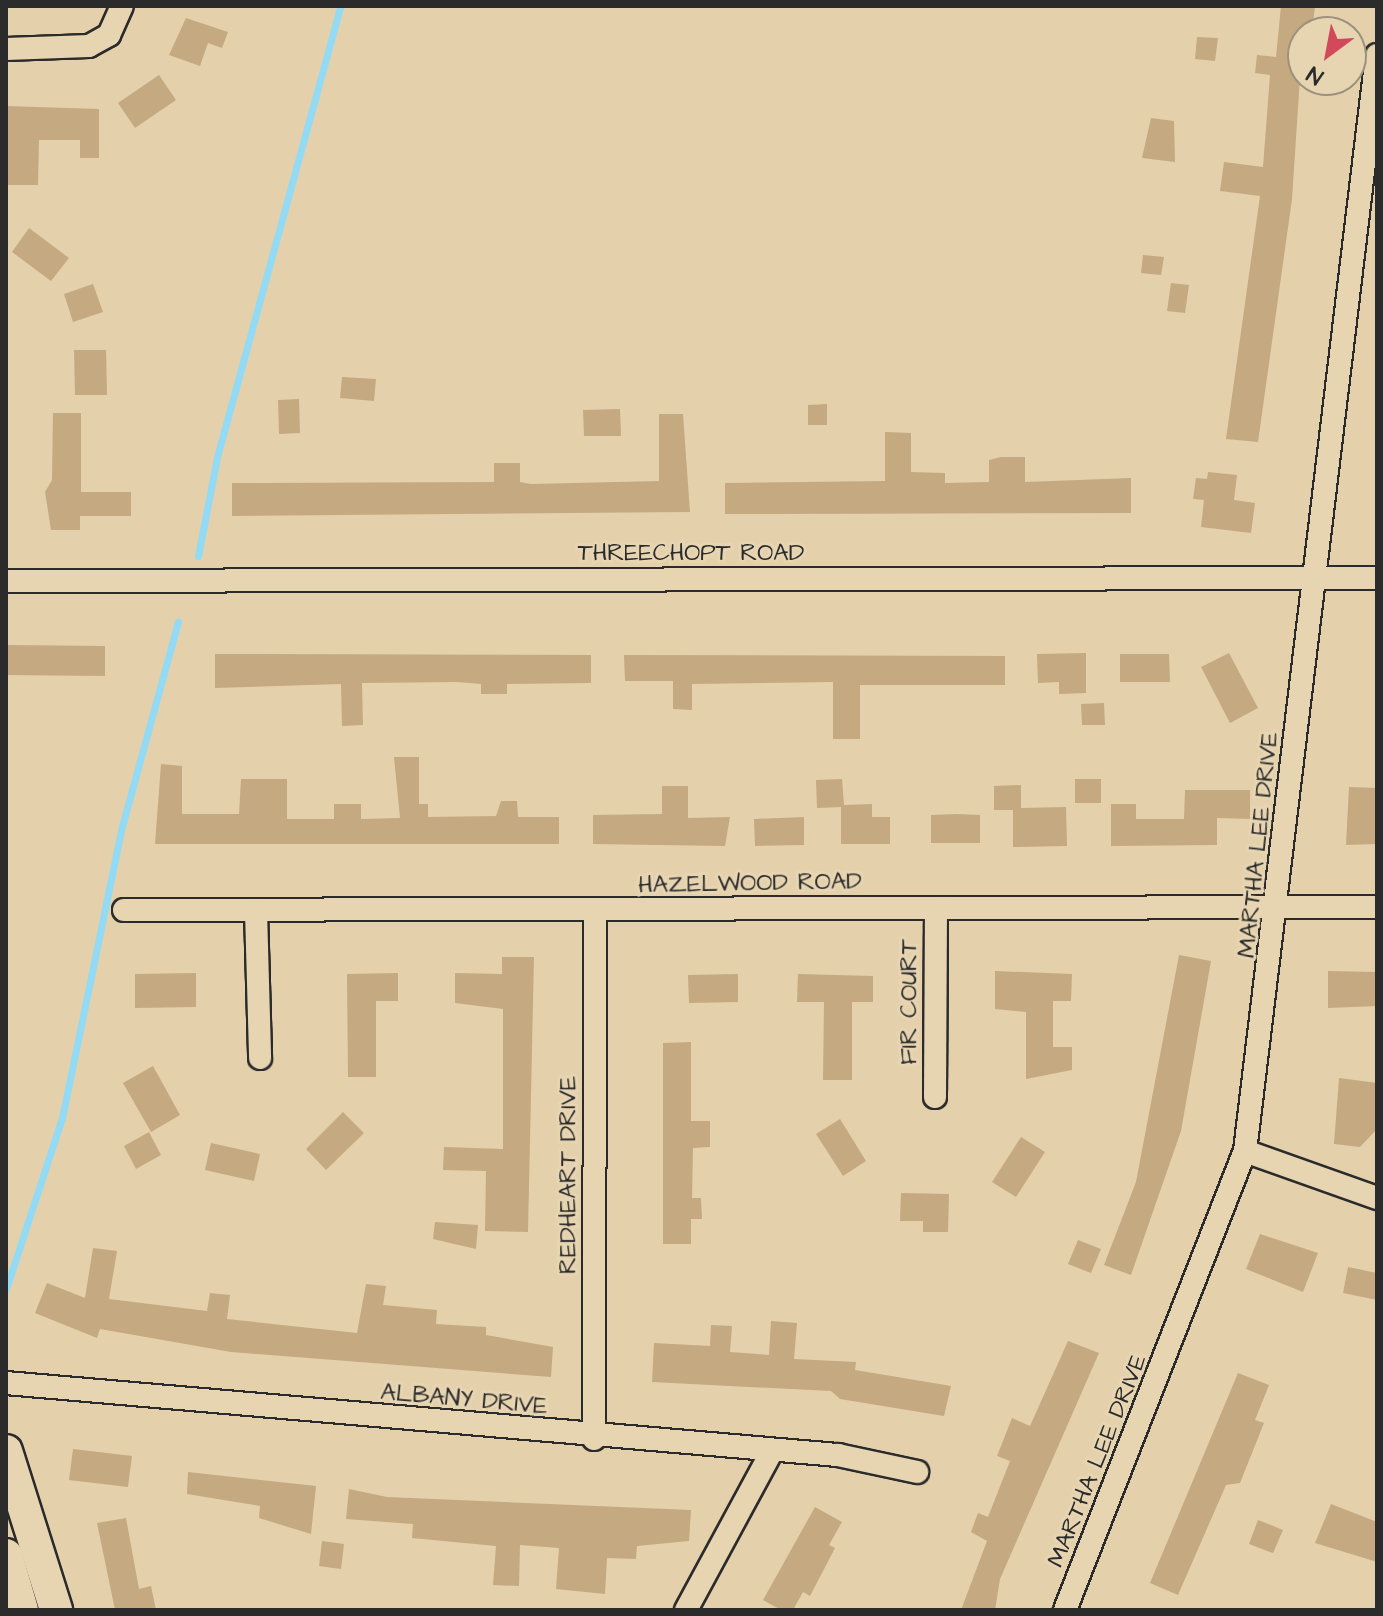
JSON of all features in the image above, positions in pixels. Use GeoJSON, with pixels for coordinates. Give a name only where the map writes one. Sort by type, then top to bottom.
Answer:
{"type":"FeatureCollection","features":[{"type":"Feature","properties":{"kind":"main road"},"geometry":{"type":"LineString","coordinates":[[6,1451],[56,1610]]}},
{"type":"Feature","properties":{"kind":"main road"},"geometry":{"type":"LineString","coordinates":[[6,1555],[22,1610]]}},
{"type":"Feature","properties":{"kind":"street"},"geometry":{"type":"LineString","coordinates":[[6,49],[89,46],[109,35],[122,6]]}},
{"type":"Feature","properties":{"kind":"street","name":"MARTHA LEE DRIVE"},"geometry":{"type":"LineString","coordinates":[[1065,1610],[1245,1151],[1280,907],[1313,578],[1371,175],[1377,55]]}},
{"type":"Feature","properties":{"kind":"street","name":"THREECHOPT ROAD"},"geometry":{"type":"LineString","coordinates":[[6,581],[1377,578]]}},
{"type":"Feature","properties":{"kind":"street","name":"HAZELWOOD ROAD"},"geometry":{"type":"LineString","coordinates":[[124,910],[1377,907]]}},
{"type":"Feature","properties":{"kind":"street","name":"FIR COURT"},"geometry":{"type":"LineString","coordinates":[[935,1097],[936,908]]}},
{"type":"Feature","properties":{"kind":"street"},"geometry":{"type":"LineString","coordinates":[[256,911],[260,1058]]}},
{"type":"Feature","properties":{"kind":"street","name":"REDHEART DRIVE"},"geometry":{"type":"LineString","coordinates":[[594,1439],[595,911]]}},
{"type":"Feature","properties":{"kind":"street"},"geometry":{"type":"LineString","coordinates":[[1245,1151],[1377,1198]]}},
{"type":"Feature","properties":{"kind":"street","name":"ALBANY DRIVE"},"geometry":{"type":"LineString","coordinates":[[6,1383],[594,1439],[772,1451],[917,1472]]}},
{"type":"Feature","properties":{"kind":"street"},"geometry":{"type":"LineString","coordinates":[[686,1610],[772,1451]]}},
{"type":"Feature","properties":{"kind":"building"},"geometry":{"type":"Polygon","coordinates":[[[1281,6],[1315,6],[1314,16],[1287,16],[1287,96],[1299,96],[1292,199],[1258,442],[1226,439],[1260,196],[1220,191],[1224,162],[1263,167],[1270,75],[1255,73],[1257,55],[1276,57],[1281,6]]]}},
{"type":"Feature","properties":{"kind":"building"},"geometry":{"type":"Polygon","coordinates":[[[186,18],[228,32],[222,48],[208,43],[200,66],[169,55],[186,18]]]}},
{"type":"Feature","properties":{"kind":"building"},"geometry":{"type":"Polygon","coordinates":[[[1197,37],[1218,38],[1215,61],[1195,59],[1197,37]]]}},
{"type":"Feature","properties":{"kind":"building"},"geometry":{"type":"Polygon","coordinates":[[[159,75],[176,100],[135,128],[118,103],[159,75]]]}},
{"type":"Feature","properties":{"kind":"building"},"geometry":{"type":"Polygon","coordinates":[[[6,106],[99,109],[99,158],[80,158],[80,140],[39,140],[38,185],[7,185],[6,106]]]}},
{"type":"Feature","properties":{"kind":"building"},"geometry":{"type":"Polygon","coordinates":[[[1151,118],[1174,121],[1175,162],[1142,158],[1151,118]]]}},
{"type":"Feature","properties":{"kind":"building"},"geometry":{"type":"Polygon","coordinates":[[[29,228],[69,258],[51,281],[12,252],[29,228]]]}},
{"type":"Feature","properties":{"kind":"building"},"geometry":{"type":"Polygon","coordinates":[[[1143,255],[1164,257],[1161,275],[1141,273],[1143,255]]]}},
{"type":"Feature","properties":{"kind":"building"},"geometry":{"type":"Polygon","coordinates":[[[1171,283],[1189,285],[1185,313],[1167,311],[1171,283]]]}},
{"type":"Feature","properties":{"kind":"building"},"geometry":{"type":"Polygon","coordinates":[[[93,284],[103,312],[73,322],[64,294],[93,284]]]}},
{"type":"Feature","properties":{"kind":"building"},"geometry":{"type":"Polygon","coordinates":[[[74,350],[106,350],[107,395],[75,395],[74,350]]]}},
{"type":"Feature","properties":{"kind":"building"},"geometry":{"type":"Polygon","coordinates":[[[342,377],[376,379],[374,401],[340,398],[342,377]]]}},
{"type":"Feature","properties":{"kind":"building"},"geometry":{"type":"Polygon","coordinates":[[[299,399],[300,433],[279,434],[278,400],[299,399]]]}},
{"type":"Feature","properties":{"kind":"building"},"geometry":{"type":"Polygon","coordinates":[[[827,404],[827,425],[808,425],[808,405],[827,404]]]}},
{"type":"Feature","properties":{"kind":"building"},"geometry":{"type":"Polygon","coordinates":[[[620,409],[621,436],[584,436],[583,410],[620,409]]]}},
{"type":"Feature","properties":{"kind":"building"},"geometry":{"type":"Polygon","coordinates":[[[53,413],[81,413],[81,492],[131,492],[131,516],[80,516],[80,530],[51,530],[45,492],[52,480],[53,413]]]}},
{"type":"Feature","properties":{"kind":"building"},"geometry":{"type":"Polygon","coordinates":[[[659,414],[683,414],[690,512],[232,516],[232,483],[494,482],[494,463],[520,463],[520,482],[531,484],[659,481],[659,414]]]}},
{"type":"Feature","properties":{"kind":"building"},"geometry":{"type":"Polygon","coordinates":[[[885,432],[911,433],[911,472],[945,473],[945,483],[989,482],[989,460],[1001,457],[1025,457],[1025,482],[1131,478],[1131,513],[725,514],[725,483],[885,481],[885,432]]]}},
{"type":"Feature","properties":{"kind":"building"},"geometry":{"type":"Polygon","coordinates":[[[1208,472],[1237,475],[1234,500],[1255,503],[1251,533],[1201,527],[1204,500],[1193,499],[1196,478],[1207,479],[1208,472]]]}},
{"type":"Feature","properties":{"kind":"building"},"geometry":{"type":"Polygon","coordinates":[[[6,645],[105,646],[105,676],[6,675],[6,645]]]}},
{"type":"Feature","properties":{"kind":"building"},"geometry":{"type":"Polygon","coordinates":[[[1086,653],[1086,693],[1059,694],[1059,682],[1038,683],[1037,654],[1086,653]]]}},
{"type":"Feature","properties":{"kind":"building"},"geometry":{"type":"Polygon","coordinates":[[[1229,653],[1258,708],[1230,723],[1201,667],[1229,653]]]}},
{"type":"Feature","properties":{"kind":"building"},"geometry":{"type":"Polygon","coordinates":[[[215,654],[591,655],[591,683],[507,684],[507,694],[481,694],[481,684],[362,683],[363,725],[342,726],[341,684],[215,688],[215,654]]]}},
{"type":"Feature","properties":{"kind":"building"},"geometry":{"type":"Polygon","coordinates":[[[1120,654],[1169,654],[1170,682],[1120,682],[1120,654]]]}},
{"type":"Feature","properties":{"kind":"building"},"geometry":{"type":"Polygon","coordinates":[[[624,655],[1005,656],[1005,685],[860,685],[860,739],[833,739],[833,682],[692,684],[692,710],[673,709],[673,681],[625,681],[624,655]]]}},
{"type":"Feature","properties":{"kind":"building"},"geometry":{"type":"Polygon","coordinates":[[[1104,703],[1105,725],[1082,725],[1081,704],[1104,703]]]}},
{"type":"Feature","properties":{"kind":"building"},"geometry":{"type":"Polygon","coordinates":[[[394,757],[419,757],[419,804],[428,804],[428,817],[496,816],[501,801],[517,801],[518,817],[559,817],[559,844],[155,844],[161,764],[182,766],[182,814],[239,814],[241,779],[287,779],[287,819],[334,819],[334,804],[361,804],[361,819],[400,818],[394,757]]]}},
{"type":"Feature","properties":{"kind":"building"},"geometry":{"type":"Polygon","coordinates":[[[842,779],[844,805],[872,804],[872,817],[890,817],[890,844],[841,844],[841,807],[817,808],[816,780],[842,779]]]}},
{"type":"Feature","properties":{"kind":"building"},"geometry":{"type":"Polygon","coordinates":[[[1075,779],[1101,779],[1101,803],[1075,803],[1075,779]]]}},
{"type":"Feature","properties":{"kind":"building"},"geometry":{"type":"Polygon","coordinates":[[[1021,785],[1021,808],[1066,807],[1067,846],[1013,847],[1013,810],[994,810],[994,786],[1021,785]]]}},
{"type":"Feature","properties":{"kind":"building"},"geometry":{"type":"Polygon","coordinates":[[[662,786],[688,786],[688,818],[730,817],[725,846],[593,844],[593,815],[662,814],[662,786]]]}},
{"type":"Feature","properties":{"kind":"building"},"geometry":{"type":"Polygon","coordinates":[[[1349,787],[1377,788],[1377,844],[1346,845],[1349,787]]]}},
{"type":"Feature","properties":{"kind":"building"},"geometry":{"type":"Polygon","coordinates":[[[1185,790],[1250,790],[1250,819],[1217,818],[1217,845],[1111,846],[1111,804],[1136,804],[1136,819],[1184,819],[1185,790]]]}},
{"type":"Feature","properties":{"kind":"building"},"geometry":{"type":"Polygon","coordinates":[[[931,815],[980,815],[980,843],[931,843],[931,815]]]}},
{"type":"Feature","properties":{"kind":"building"},"geometry":{"type":"Polygon","coordinates":[[[804,817],[804,845],[755,846],[754,819],[804,817]]]}},
{"type":"Feature","properties":{"kind":"building"},"geometry":{"type":"Polygon","coordinates":[[[1179,955],[1211,961],[1181,1131],[1131,1275],[1104,1265],[1136,1182],[1179,955]]]}},
{"type":"Feature","properties":{"kind":"building"},"geometry":{"type":"Polygon","coordinates":[[[502,957],[534,957],[528,1232],[485,1231],[486,1171],[443,1170],[444,1147],[503,1149],[503,1009],[455,1003],[455,973],[502,974],[502,957]]]}},
{"type":"Feature","properties":{"kind":"building"},"geometry":{"type":"Polygon","coordinates":[[[995,971],[1072,974],[1071,1001],[1053,1001],[1053,1047],[1072,1047],[1072,1070],[1026,1079],[1026,1012],[995,1009],[995,971]]]}},
{"type":"Feature","properties":{"kind":"building"},"geometry":{"type":"Polygon","coordinates":[[[1328,971],[1377,972],[1377,1006],[1328,1008],[1328,971]]]}},
{"type":"Feature","properties":{"kind":"building"},"geometry":{"type":"Polygon","coordinates":[[[196,973],[196,1007],[135,1008],[135,974],[196,973]]]}},
{"type":"Feature","properties":{"kind":"building"},"geometry":{"type":"Polygon","coordinates":[[[398,973],[398,1001],[376,1001],[376,1077],[348,1077],[347,974],[398,973]]]}},
{"type":"Feature","properties":{"kind":"building"},"geometry":{"type":"Polygon","coordinates":[[[738,974],[738,1002],[689,1003],[688,975],[738,974]]]}},
{"type":"Feature","properties":{"kind":"building"},"geometry":{"type":"Polygon","coordinates":[[[798,974],[873,976],[873,1002],[852,1002],[852,1080],[823,1080],[824,1002],[797,1002],[798,974]]]}},
{"type":"Feature","properties":{"kind":"building"},"geometry":{"type":"Polygon","coordinates":[[[691,1042],[691,1121],[710,1121],[710,1147],[693,1148],[692,1198],[701,1198],[702,1219],[691,1219],[691,1244],[663,1244],[663,1043],[691,1042]]]}},
{"type":"Feature","properties":{"kind":"building"},"geometry":{"type":"Polygon","coordinates":[[[153,1066],[180,1115],[151,1132],[123,1083],[153,1066]]]}},
{"type":"Feature","properties":{"kind":"building"},"geometry":{"type":"Polygon","coordinates":[[[1339,1078],[1377,1083],[1377,1129],[1360,1147],[1334,1144],[1339,1078]]]}},
{"type":"Feature","properties":{"kind":"building"},"geometry":{"type":"Polygon","coordinates":[[[343,1112],[364,1133],[326,1170],[306,1149],[343,1112]]]}},
{"type":"Feature","properties":{"kind":"building"},"geometry":{"type":"Polygon","coordinates":[[[840,1119],[866,1161],[843,1176],[816,1134],[840,1119]]]}},
{"type":"Feature","properties":{"kind":"building"},"geometry":{"type":"Polygon","coordinates":[[[149,1132],[161,1155],[136,1169],[124,1146],[149,1132]]]}},
{"type":"Feature","properties":{"kind":"building"},"geometry":{"type":"Polygon","coordinates":[[[1021,1137],[1045,1152],[1016,1197],[992,1182],[1021,1137]]]}},
{"type":"Feature","properties":{"kind":"building"},"geometry":{"type":"Polygon","coordinates":[[[211,1143],[260,1154],[254,1181],[205,1170],[211,1143]]]}},
{"type":"Feature","properties":{"kind":"building"},"geometry":{"type":"Polygon","coordinates":[[[901,1193],[949,1194],[948,1232],[923,1232],[923,1221],[900,1221],[901,1193]]]}},
{"type":"Feature","properties":{"kind":"building"},"geometry":{"type":"Polygon","coordinates":[[[435,1222],[478,1225],[476,1249],[433,1239],[435,1222]]]}},
{"type":"Feature","properties":{"kind":"building"},"geometry":{"type":"Polygon","coordinates":[[[1260,1234],[1318,1253],[1303,1292],[1246,1269],[1260,1234]]]}},
{"type":"Feature","properties":{"kind":"building"},"geometry":{"type":"Polygon","coordinates":[[[1078,1240],[1101,1249],[1091,1273],[1068,1264],[1078,1240]]]}},
{"type":"Feature","properties":{"kind":"building"},"geometry":{"type":"Polygon","coordinates":[[[93,1248],[117,1251],[109,1299],[207,1311],[210,1293],[230,1295],[227,1319],[357,1333],[366,1284],[386,1286],[383,1305],[437,1310],[436,1324],[486,1327],[486,1335],[553,1347],[551,1377],[231,1352],[100,1329],[97,1338],[35,1313],[47,1283],[85,1298],[93,1248]]]}},
{"type":"Feature","properties":{"kind":"building"},"geometry":{"type":"Polygon","coordinates":[[[1348,1267],[1377,1273],[1377,1300],[1343,1293],[1348,1267]]]}},
{"type":"Feature","properties":{"kind":"building"},"geometry":{"type":"Polygon","coordinates":[[[771,1321],[797,1323],[794,1359],[856,1362],[855,1370],[951,1386],[944,1416],[840,1399],[831,1391],[652,1382],[654,1343],[710,1346],[711,1325],[732,1326],[730,1352],[769,1355],[771,1321]]]}},
{"type":"Feature","properties":{"kind":"building"},"geometry":{"type":"Polygon","coordinates":[[[1068,1341],[1099,1353],[1000,1579],[995,1610],[961,1610],[987,1541],[971,1532],[978,1513],[988,1517],[1010,1461],[997,1456],[1012,1418],[1030,1426],[1068,1341]]]}},
{"type":"Feature","properties":{"kind":"building"},"geometry":{"type":"Polygon","coordinates":[[[1238,1373],[1269,1385],[1255,1420],[1264,1423],[1240,1483],[1226,1485],[1178,1595],[1150,1583],[1238,1373]]]}},
{"type":"Feature","properties":{"kind":"building"},"geometry":{"type":"Polygon","coordinates":[[[73,1449],[132,1456],[128,1487],[69,1480],[73,1449]]]}},
{"type":"Feature","properties":{"kind":"building"},"geometry":{"type":"Polygon","coordinates":[[[188,1472],[316,1486],[311,1534],[259,1518],[260,1506],[187,1494],[188,1472]]]}},
{"type":"Feature","properties":{"kind":"building"},"geometry":{"type":"Polygon","coordinates":[[[349,1489],[387,1497],[691,1510],[689,1541],[637,1546],[636,1559],[607,1558],[605,1594],[556,1589],[559,1548],[520,1545],[519,1586],[493,1585],[496,1546],[412,1538],[413,1524],[346,1519],[349,1489]]]}},
{"type":"Feature","properties":{"kind":"building"},"geometry":{"type":"Polygon","coordinates":[[[1331,1504],[1377,1522],[1377,1562],[1315,1543],[1331,1504]]]}},
{"type":"Feature","properties":{"kind":"building"},"geometry":{"type":"Polygon","coordinates":[[[815,1507],[842,1522],[829,1545],[835,1548],[810,1596],[803,1592],[793,1610],[781,1610],[763,1600],[815,1507]]]}},
{"type":"Feature","properties":{"kind":"building"},"geometry":{"type":"Polygon","coordinates":[[[126,1518],[139,1589],[151,1586],[156,1610],[115,1610],[97,1523],[126,1518]]]}},
{"type":"Feature","properties":{"kind":"building"},"geometry":{"type":"Polygon","coordinates":[[[1258,1520],[1283,1530],[1273,1553],[1249,1544],[1258,1520]]]}},
{"type":"Feature","properties":{"kind":"building"},"geometry":{"type":"Polygon","coordinates":[[[322,1541],[344,1544],[341,1569],[319,1566],[322,1541]]]}},
{"type":"Feature","properties":{"kind":"waterway"},"geometry":{"type":"LineString","coordinates":[[198,556],[217,457],[340,6]]}},
{"type":"Feature","properties":{"kind":"waterway"},"geometry":{"type":"LineString","coordinates":[[6,1289],[62,1118],[121,830],[178,622]]}}]}
